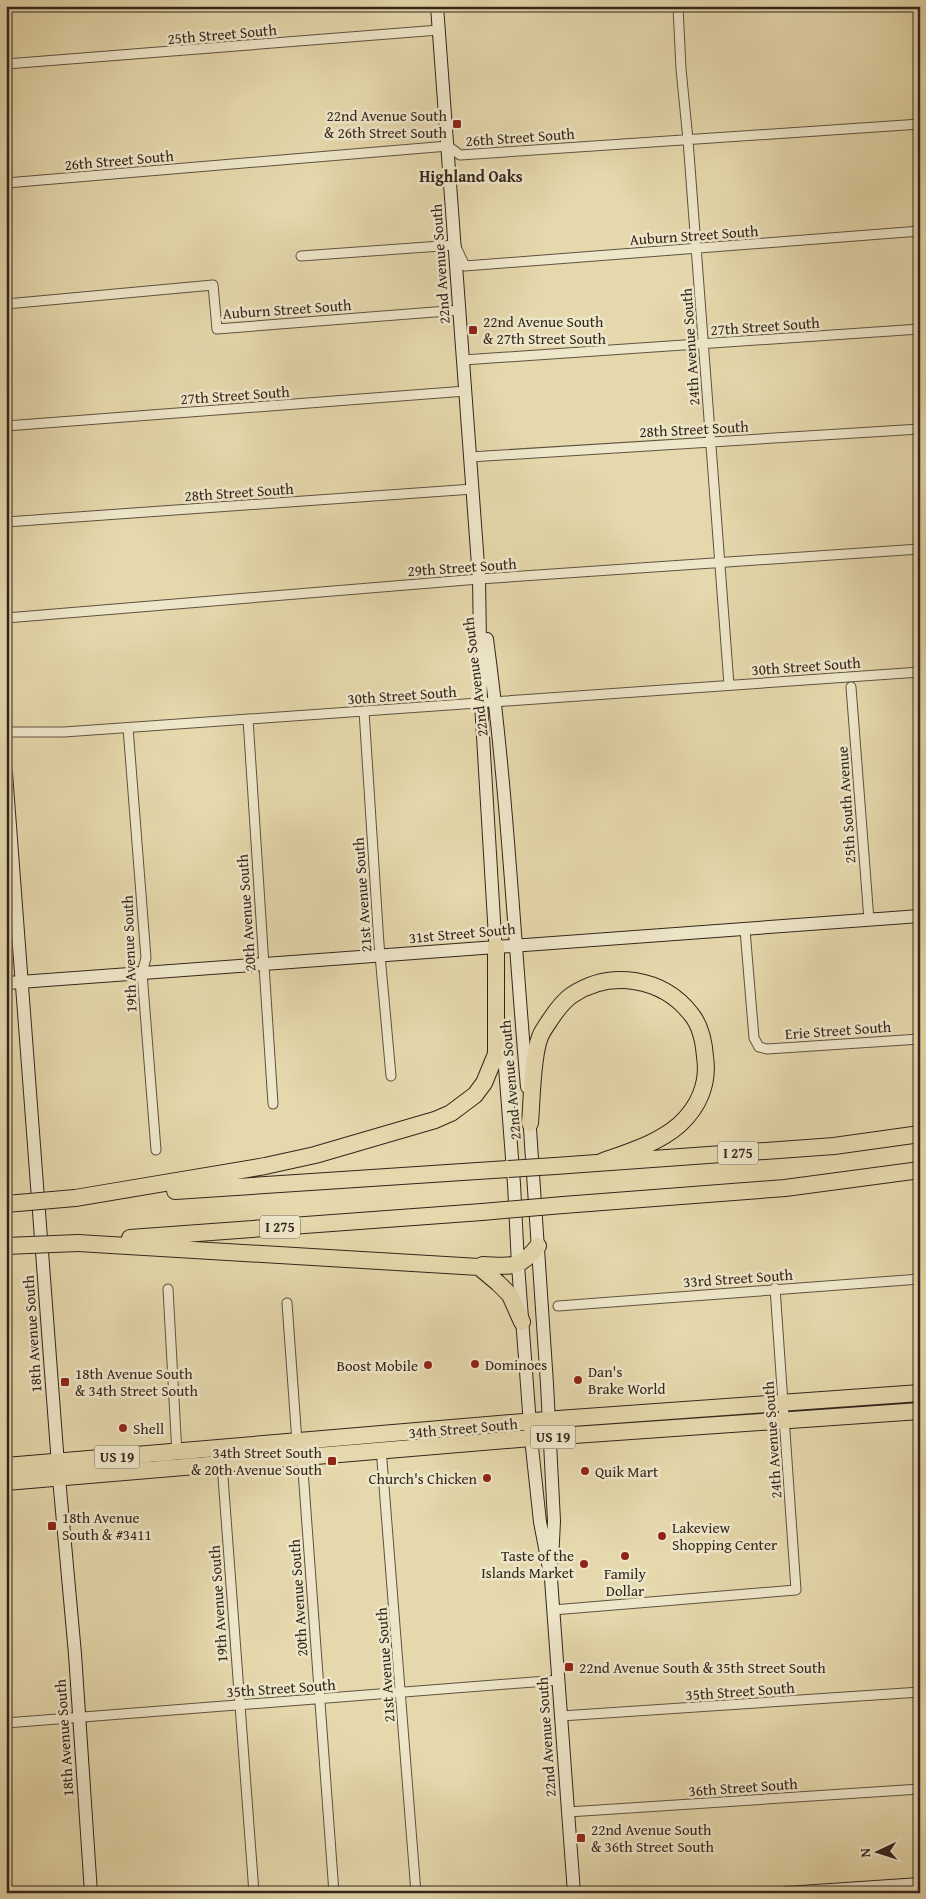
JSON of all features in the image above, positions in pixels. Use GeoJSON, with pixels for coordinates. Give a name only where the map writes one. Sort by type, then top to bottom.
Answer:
{"type":"FeatureCollection","features":[{"type":"Feature","properties":{"kind":"highway"},"geometry":{"type":"LineString","coordinates":[[76,1198],[237,1172],[315,1155],[435,1120],[451,1113],[465,1104],[484,1083],[496,1054],[496,946]]}},
{"type":"Feature","properties":{"kind":"highway"},"geometry":{"type":"LineString","coordinates":[[530,1123],[540,1036],[559,1008],[571,996],[585,988],[609,981],[627,979],[656,986],[681,1003],[692,1015],[701,1033],[707,1065],[706,1083],[692,1110],[679,1125],[650,1145],[601,1162]]}},
{"type":"Feature","properties":{"kind":"highway","name":"I 275"},"geometry":{"type":"LineString","coordinates":[[6,1204],[824,1147],[920,1134]]}},
{"type":"Feature","properties":{"kind":"highway","name":"I 275"},"geometry":{"type":"LineString","coordinates":[[6,1246],[78,1243],[785,1188],[920,1170]]}},
{"type":"Feature","properties":{"kind":"highway"},"geometry":{"type":"LineString","coordinates":[[78,1243],[478,1267],[484,1265],[518,1265],[530,1257],[538,1246]]}},
{"type":"Feature","properties":{"kind":"highway"},"geometry":{"type":"LineString","coordinates":[[478,1267],[510,1295],[522,1322]]}},
{"type":"Feature","properties":{"kind":"highway","name":"34th Street South"},"geometry":{"type":"LineString","coordinates":[[381,1443],[549,1420],[920,1393]]}},
{"type":"Feature","properties":{"kind":"highway","name":"34th Street South"},"geometry":{"type":"LineString","coordinates":[[6,1482],[59,1470],[300,1449],[381,1443],[550,1438],[920,1411]]}},
{"type":"Feature","properties":{"kind":"highway","name":"34th Street South"},"geometry":{"type":"LineString","coordinates":[[177,1460],[222,1464],[300,1449]]}},
{"type":"Feature","properties":{"kind":"highway","name":"34th Street South"},"geometry":{"type":"LineString","coordinates":[[6,1466],[59,1470]]}},
{"type":"Feature","properties":{"kind":"main road","name":"22nd Avenue South"},"geometry":{"type":"LineString","coordinates":[[438,6],[480,579],[496,702],[530,1123],[554,1520],[551,1579],[574,1893]]}},
{"type":"Feature","properties":{"kind":"main road","name":"22nd Avenue South"},"geometry":{"type":"LineString","coordinates":[[480,579],[481,703],[522,1322],[540,1522],[551,1579]]}},
{"type":"Feature","properties":{"kind":"main road","name":"18th Avenue South"},"geometry":{"type":"LineString","coordinates":[[6,773],[10,857],[23,982],[91,1893]]}},
{"type":"Feature","properties":{"kind":"main road","name":"31st Street South"},"geometry":{"type":"LineString","coordinates":[[6,983],[920,916]]}},
{"type":"Feature","properties":{"kind":"main road"},"geometry":{"type":"LineString","coordinates":[[786,1893],[920,1884]]}},
{"type":"Feature","properties":{"kind":"street","name":"24th Avenue South"},"geometry":{"type":"LineString","coordinates":[[678,6],[681,69],[704,344],[729,685]]}},
{"type":"Feature","properties":{"kind":"street","name":"25th Street South"},"geometry":{"type":"LineString","coordinates":[[6,64],[439,30]]}},
{"type":"Feature","properties":{"kind":"street","name":"26th Street South"},"geometry":{"type":"LineString","coordinates":[[6,183],[448,146],[460,156],[920,124]]}},
{"type":"Feature","properties":{"kind":"street","name":"Auburn Street South"},"geometry":{"type":"LineString","coordinates":[[455,245],[464,266],[920,231]]}},
{"type":"Feature","properties":{"kind":"street"},"geometry":{"type":"LineString","coordinates":[[300,256],[455,245]]}},
{"type":"Feature","properties":{"kind":"street","name":"Auburn Street South"},"geometry":{"type":"LineString","coordinates":[[6,304],[213,285],[217,329],[460,310]]}},
{"type":"Feature","properties":{"kind":"street","name":"27th Street South"},"geometry":{"type":"LineString","coordinates":[[463,360],[920,328]]}},
{"type":"Feature","properties":{"kind":"street","name":"27th Street South"},"geometry":{"type":"LineString","coordinates":[[6,426],[466,391]]}},
{"type":"Feature","properties":{"kind":"street","name":"28th Street South"},"geometry":{"type":"LineString","coordinates":[[470,457],[920,429]]}},
{"type":"Feature","properties":{"kind":"street","name":"28th Street South"},"geometry":{"type":"LineString","coordinates":[[6,522],[473,489]]}},
{"type":"Feature","properties":{"kind":"street","name":"29th Street South"},"geometry":{"type":"LineString","coordinates":[[6,618],[480,579],[920,549]]}},
{"type":"Feature","properties":{"kind":"street","name":"30th Street South"},"geometry":{"type":"LineString","coordinates":[[6,732],[64,732],[128,728],[920,672]]}},
{"type":"Feature","properties":{"kind":"street","name":"25th South Avenue"},"geometry":{"type":"LineString","coordinates":[[851,687],[869,920]]}},
{"type":"Feature","properties":{"kind":"street","name":"21st Avenue South"},"geometry":{"type":"LineString","coordinates":[[364,711],[380,956],[391,1076]]}},
{"type":"Feature","properties":{"kind":"street","name":"20th Avenue South"},"geometry":{"type":"LineString","coordinates":[[248,719],[262,964],[273,1104]]}},
{"type":"Feature","properties":{"kind":"street","name":"19th Avenue South"},"geometry":{"type":"LineString","coordinates":[[128,728],[146,958],[142,973],[156,1150]]}},
{"type":"Feature","properties":{"kind":"street","name":"Erie Street South"},"geometry":{"type":"LineString","coordinates":[[745,930],[754,1038],[759,1047],[767,1049],[920,1039]]}},
{"type":"Feature","properties":{"kind":"street","name":"33rd Street South"},"geometry":{"type":"LineString","coordinates":[[558,1306],[920,1278]]}},
{"type":"Feature","properties":{"kind":"street","name":"24th Avenue South"},"geometry":{"type":"LineString","coordinates":[[553,1610],[796,1590],[775,1288]]}},
{"type":"Feature","properties":{"kind":"street"},"geometry":{"type":"LineString","coordinates":[[168,1289],[177,1460]]}},
{"type":"Feature","properties":{"kind":"street","name":"20th Avenue South"},"geometry":{"type":"LineString","coordinates":[[287,1303],[334,1893]]}},
{"type":"Feature","properties":{"kind":"street","name":"21st Avenue South"},"geometry":{"type":"LineString","coordinates":[[381,1443],[416,1893]]}},
{"type":"Feature","properties":{"kind":"street","name":"19th Avenue South"},"geometry":{"type":"LineString","coordinates":[[222,1464],[254,1893]]}},
{"type":"Feature","properties":{"kind":"street","name":"35th Street South"},"geometry":{"type":"LineString","coordinates":[[6,1723],[558,1680]]}},
{"type":"Feature","properties":{"kind":"street","name":"35th Street South"},"geometry":{"type":"LineString","coordinates":[[561,1716],[920,1692]]}},
{"type":"Feature","properties":{"kind":"street","name":"36th Street South"},"geometry":{"type":"LineString","coordinates":[[568,1812],[920,1789]]}},
{"type":"Feature","properties":{"kind":"place","name":"22nd Avenue South & 26th Street South"},"geometry":{"type":"Point","coordinates":[457,124]}},
{"type":"Feature","properties":{"kind":"place","name":"22nd Avenue South & 27th Street South"},"geometry":{"type":"Point","coordinates":[473,330]}},
{"type":"Feature","properties":{"kind":"place","name":"Dominoes"},"geometry":{"type":"Point","coordinates":[475,1364]}},
{"type":"Feature","properties":{"kind":"place","name":"Boost Mobile"},"geometry":{"type":"Point","coordinates":[428,1365]}},
{"type":"Feature","properties":{"kind":"place","name":"Dan's Brake World"},"geometry":{"type":"Point","coordinates":[578,1380]}},
{"type":"Feature","properties":{"kind":"place","name":"18th Avenue South & 34th Street South"},"geometry":{"type":"Point","coordinates":[65,1382]}},
{"type":"Feature","properties":{"kind":"place","name":"Shell"},"geometry":{"type":"Point","coordinates":[123,1428]}},
{"type":"Feature","properties":{"kind":"place","name":"34th Street South & 20th Avenue South"},"geometry":{"type":"Point","coordinates":[332,1461]}},
{"type":"Feature","properties":{"kind":"place","name":"Quik Mart"},"geometry":{"type":"Point","coordinates":[585,1471]}},
{"type":"Feature","properties":{"kind":"place","name":"Church's Chicken"},"geometry":{"type":"Point","coordinates":[487,1478]}},
{"type":"Feature","properties":{"kind":"place","name":"18th Avenue South & #3411"},"geometry":{"type":"Point","coordinates":[52,1526]}},
{"type":"Feature","properties":{"kind":"place","name":"Lakeview Shopping Center"},"geometry":{"type":"Point","coordinates":[662,1536]}},
{"type":"Feature","properties":{"kind":"place","name":"Family Dollar"},"geometry":{"type":"Point","coordinates":[625,1556]}},
{"type":"Feature","properties":{"kind":"place","name":"Taste of the Islands Market"},"geometry":{"type":"Point","coordinates":[584,1564]}},
{"type":"Feature","properties":{"kind":"place","name":"22nd Avenue South & 35th Street South"},"geometry":{"type":"Point","coordinates":[569,1667]}},
{"type":"Feature","properties":{"kind":"place","name":"22nd Avenue South & 36th Street South"},"geometry":{"type":"Point","coordinates":[581,1838]}},
{"type":"Feature","properties":{"kind":"district","name":"Highland Oaks"},"geometry":{"type":"Point","coordinates":[471,176]}}]}
